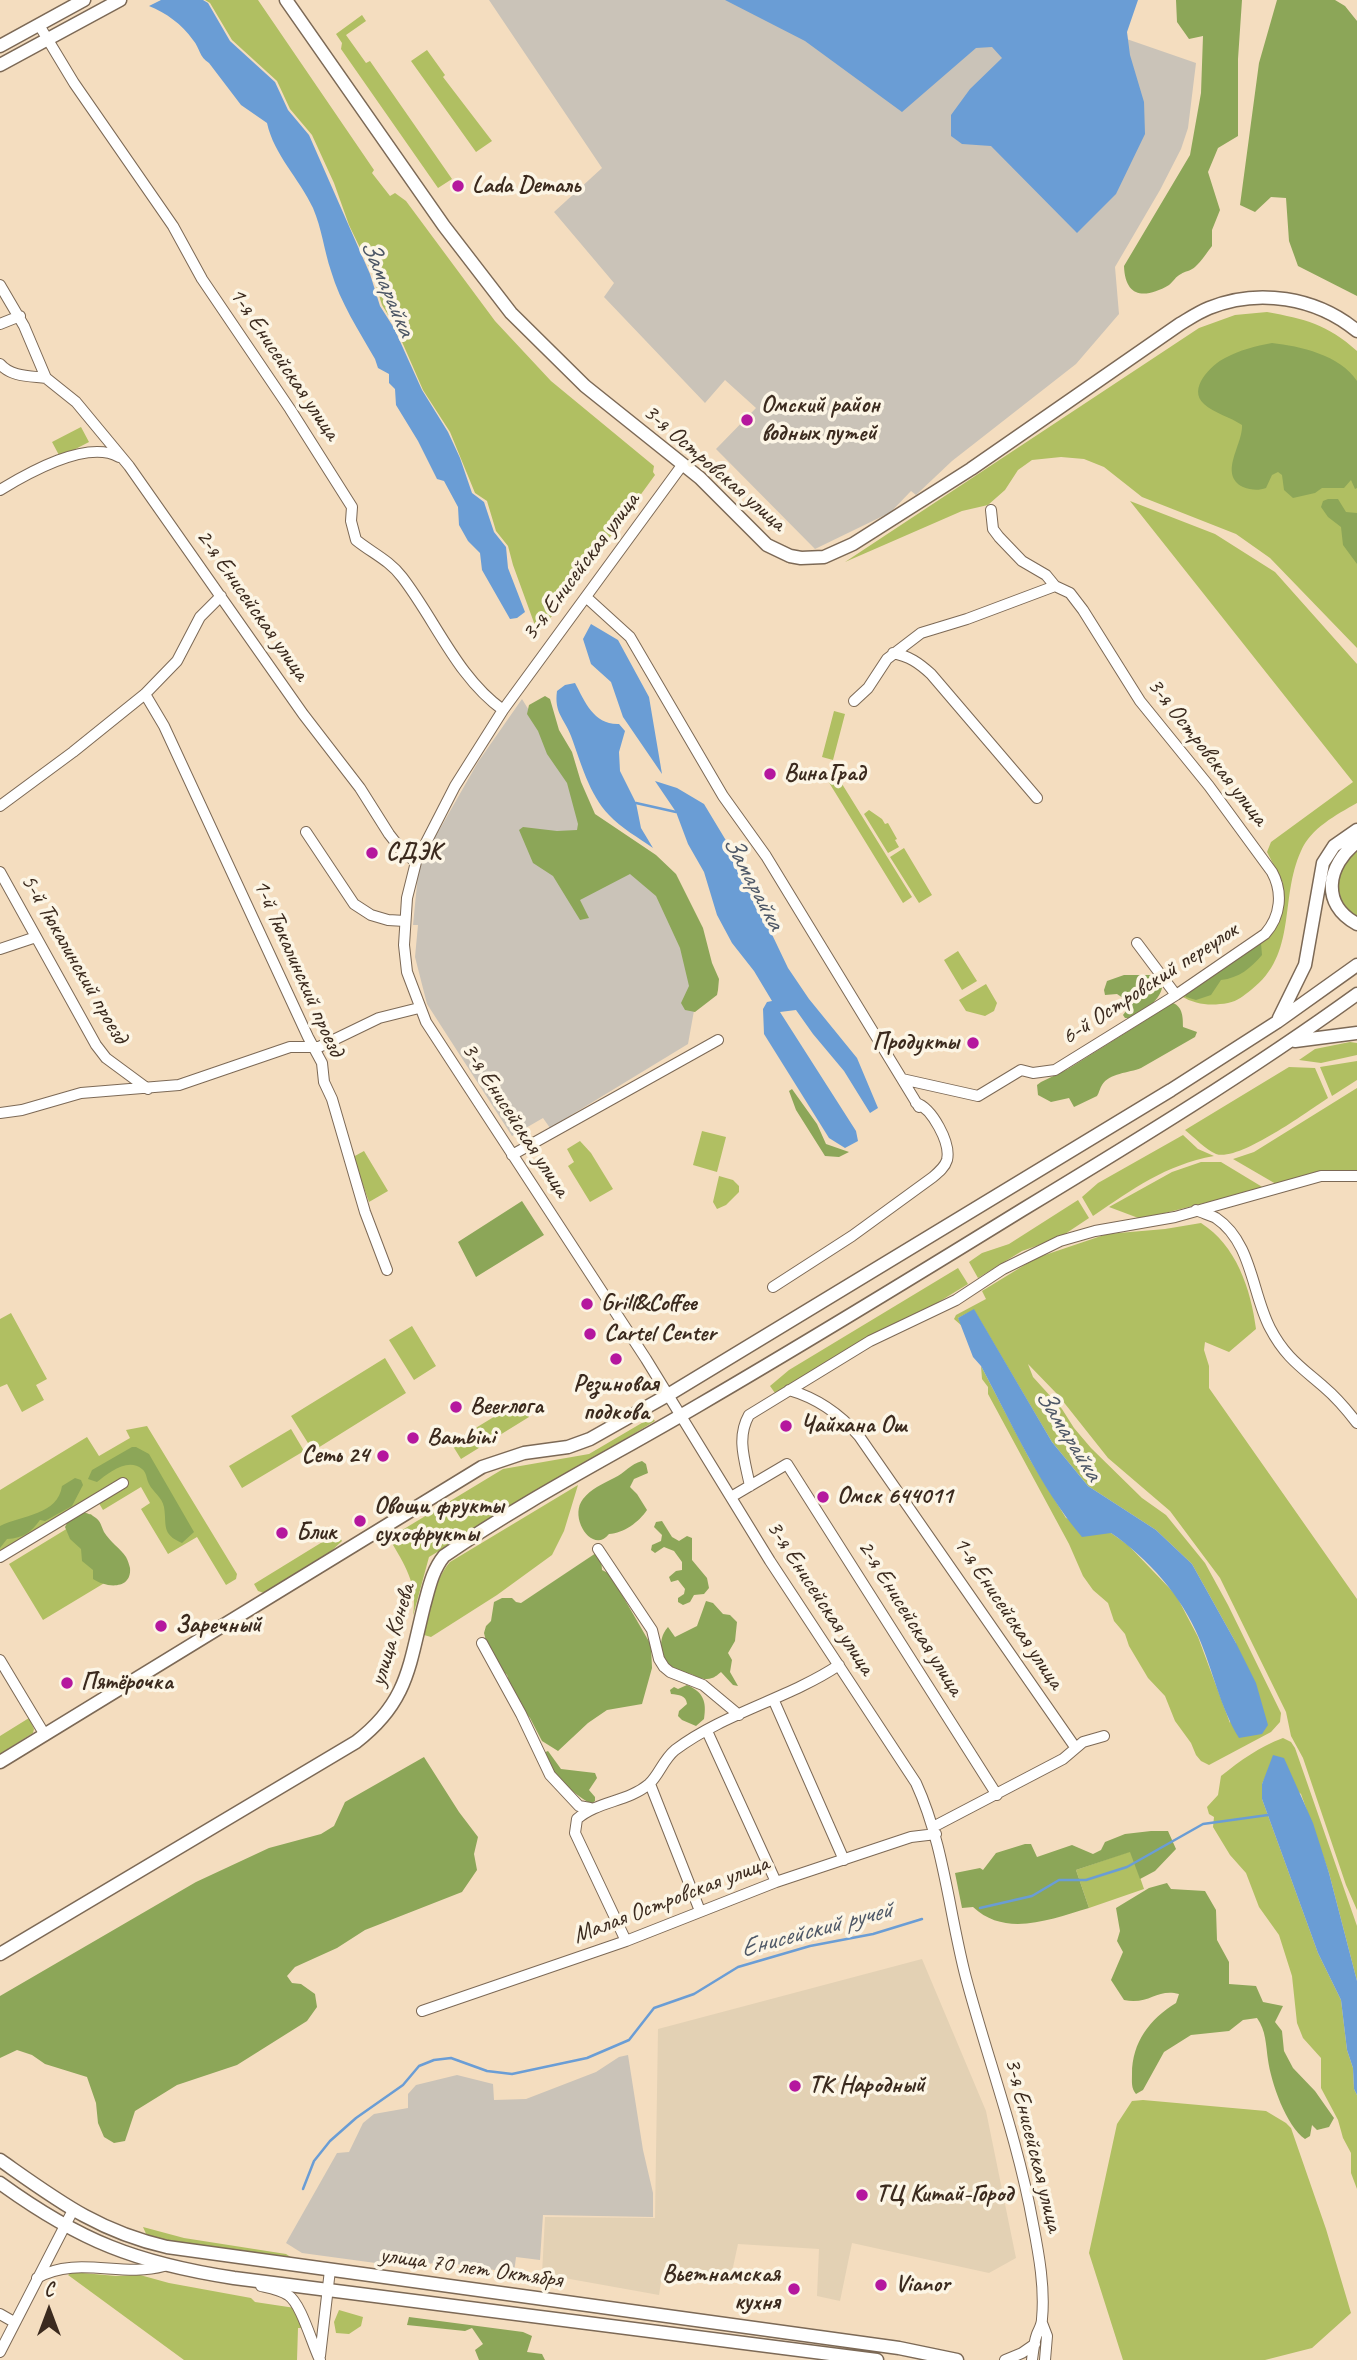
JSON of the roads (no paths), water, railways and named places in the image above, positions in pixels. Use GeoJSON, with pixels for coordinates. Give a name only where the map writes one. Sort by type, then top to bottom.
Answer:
{"type":"FeatureCollection","features":[{"type":"Feature","properties":{"kind":"main road"},"geometry":{"type":"LineString","coordinates":[[0,46],[84,0]]}},
{"type":"Feature","properties":{"kind":"main road"},"geometry":{"type":"LineString","coordinates":[[0,65],[120,0]]}},
{"type":"Feature","properties":{"kind":"main road","name":"3-я Островская улица"},"geometry":{"type":"LineString","coordinates":[[286,0],[444,226],[511,313],[585,386],[683,464],[767,545],[790,556],[824,557],[853,544],[971,469],[1180,324],[1209,308],[1258,298],[1288,300],[1323,309],[1357,331]]}},
{"type":"Feature","properties":{"kind":"main road"},"geometry":{"type":"LineString","coordinates":[[1277,1022],[1305,965],[1322,863],[1334,846],[1357,830]]}},
{"type":"Feature","properties":{"kind":"main road"},"geometry":{"type":"LineString","coordinates":[[1357,842],[1337,861],[1332,884],[1340,910],[1357,924]]}},
{"type":"Feature","properties":{"kind":"main road"},"geometry":{"type":"LineString","coordinates":[[0,1762],[482,1467],[524,1453],[568,1447],[590,1439],[668,1395],[1160,1097],[1277,1022],[1357,965]]}},
{"type":"Feature","properties":{"kind":"main road","name":"улица Конева"},"geometry":{"type":"LineString","coordinates":[[0,1954],[356,1742],[376,1727],[399,1695],[433,1573],[444,1556],[1196,1105],[1357,994]]}},
{"type":"Feature","properties":{"kind":"main road"},"geometry":{"type":"LineString","coordinates":[[1292,1041],[1357,1033]]}},
{"type":"Feature","properties":{"kind":"main road","name":"улица 70 лет Октября"},"geometry":{"type":"LineString","coordinates":[[0,2161],[105,2228],[167,2248],[899,2348],[957,2360]]}},
{"type":"Feature","properties":{"kind":"main road","name":"улица 70 лет Октября"},"geometry":{"type":"LineString","coordinates":[[0,2183],[64,2225],[99,2243],[164,2266],[877,2360]]}},
{"type":"Feature","properties":{"kind":"street","name":"1-я Енисейская улица"},"geometry":{"type":"LineString","coordinates":[[39,24],[46,40],[173,226],[202,279],[352,507],[351,521],[356,540],[381,555],[402,576],[473,683],[503,710]]}},
{"type":"Feature","properties":{"kind":"street","name":"2-я Енисейская улица"},"geometry":{"type":"LineString","coordinates":[[0,285],[20,316],[47,378],[76,402],[122,459],[303,714],[360,788],[389,834],[403,852],[416,862]]}},
{"type":"Feature","properties":{"kind":"street"},"geometry":{"type":"LineString","coordinates":[[0,324],[20,316]]}},
{"type":"Feature","properties":{"kind":"street"},"geometry":{"type":"LineString","coordinates":[[0,364],[13,374],[47,378]]}},
{"type":"Feature","properties":{"kind":"street"},"geometry":{"type":"LineString","coordinates":[[0,490],[47,465],[89,452],[102,450],[122,459]]}},
{"type":"Feature","properties":{"kind":"street","name":"3-я Енисейская улица"},"geometry":{"type":"LineString","coordinates":[[683,464],[503,710],[455,786],[416,862],[411,880],[405,921],[407,972],[419,1008],[916,1783],[934,1831],[966,1977],[1013,2132],[1028,2195],[1040,2262],[1042,2323],[1032,2360]]}},
{"type":"Feature","properties":{"kind":"street","name":"3-я Островская улица"},"geometry":{"type":"LineString","coordinates":[[991,510],[993,529],[1010,551],[1046,575],[1055,586],[1070,593],[1083,610],[1140,701],[1209,786],[1272,872],[1278,882],[1279,899]]}},
{"type":"Feature","properties":{"kind":"street"},"geometry":{"type":"LineString","coordinates":[[854,701],[868,688],[893,653],[921,633],[1055,586]]}},
{"type":"Feature","properties":{"kind":"street"},"geometry":{"type":"LineString","coordinates":[[0,806],[145,694],[177,661],[200,617],[221,596]]}},
{"type":"Feature","properties":{"kind":"street"},"geometry":{"type":"LineString","coordinates":[[586,597],[630,637],[723,796],[766,856],[917,1105],[922,1105],[928,1112],[948,1150],[944,1166],[916,1191],[773,1287]]}},
{"type":"Feature","properties":{"kind":"street"},"geometry":{"type":"LineString","coordinates":[[893,653],[919,663],[931,674],[1037,798]]}},
{"type":"Feature","properties":{"kind":"street","name":"1-й Тюкалинский проезд"},"geometry":{"type":"LineString","coordinates":[[145,694],[164,726],[322,1063],[324,1082],[332,1099],[365,1212],[387,1270]]}},
{"type":"Feature","properties":{"kind":"street"},"geometry":{"type":"LineString","coordinates":[[306,832],[354,904],[372,915],[405,921]]}},
{"type":"Feature","properties":{"kind":"street","name":"5-й Тюкалинский проезд"},"geometry":{"type":"LineString","coordinates":[[0,872],[96,1045],[106,1058],[148,1089]]}},
{"type":"Feature","properties":{"kind":"street","name":"6-й Островский переулок"},"geometry":{"type":"LineString","coordinates":[[902,1079],[978,1096],[1021,1070],[1033,1073],[1055,1070],[1176,995],[1265,934],[1275,920],[1279,899]]}},
{"type":"Feature","properties":{"kind":"street"},"geometry":{"type":"LineString","coordinates":[[0,949],[36,937]]}},
{"type":"Feature","properties":{"kind":"street"},"geometry":{"type":"LineString","coordinates":[[1137,943],[1176,995]]}},
{"type":"Feature","properties":{"kind":"street"},"geometry":{"type":"LineString","coordinates":[[0,1113],[22,1110],[81,1093],[179,1085],[290,1047],[325,1044],[379,1018],[419,1008]]}},
{"type":"Feature","properties":{"kind":"street"},"geometry":{"type":"LineString","coordinates":[[512,1154],[718,1040]]}},
{"type":"Feature","properties":{"kind":"street"},"geometry":{"type":"LineString","coordinates":[[731,1497],[750,1486],[742,1444],[744,1424],[757,1408],[870,1340],[956,1300],[1032,1253],[1095,1231],[1175,1217],[1303,1180],[1321,1176],[1353,1177]]}},
{"type":"Feature","properties":{"kind":"street"},"geometry":{"type":"LineString","coordinates":[[1196,1210],[1216,1218],[1239,1245],[1270,1328],[1284,1350],[1297,1367],[1324,1387],[1357,1423]]}},
{"type":"Feature","properties":{"kind":"street","name":"1-я Енисейская улица"},"geometry":{"type":"LineString","coordinates":[[789,1390],[803,1394],[830,1409],[846,1421],[859,1436],[1075,1747]]}},
{"type":"Feature","properties":{"kind":"street","name":"2-я Енисейская улица"},"geometry":{"type":"LineString","coordinates":[[750,1486],[787,1464],[997,1795]]}},
{"type":"Feature","properties":{"kind":"street"},"geometry":{"type":"LineString","coordinates":[[0,1557],[123,1483]]}},
{"type":"Feature","properties":{"kind":"street"},"geometry":{"type":"LineString","coordinates":[[598,1549],[652,1630],[659,1659],[664,1667],[703,1685],[738,1715]]}},
{"type":"Feature","properties":{"kind":"street"},"geometry":{"type":"LineString","coordinates":[[482,1643],[521,1714],[550,1775],[579,1806],[590,1808]]}},
{"type":"Feature","properties":{"kind":"street"},"geometry":{"type":"LineString","coordinates":[[0,1660],[46,1735]]}},
{"type":"Feature","properties":{"kind":"street"},"geometry":{"type":"LineString","coordinates":[[626,1941],[575,1833],[577,1819],[590,1808],[624,1797],[650,1784],[665,1759],[707,1731],[774,1700],[839,1665]]}},
{"type":"Feature","properties":{"kind":"street"},"geometry":{"type":"LineString","coordinates":[[774,1700],[844,1860]]}},
{"type":"Feature","properties":{"kind":"street"},"geometry":{"type":"LineString","coordinates":[[707,1731],[776,1882]]}},
{"type":"Feature","properties":{"kind":"street","name":"Малая Островская улица"},"geometry":{"type":"LineString","coordinates":[[422,2011],[626,1941],[776,1882],[934,1831],[1063,1759],[1075,1747],[1104,1736]]}},
{"type":"Feature","properties":{"kind":"street"},"geometry":{"type":"LineString","coordinates":[[650,1784],[700,1911]]}},
{"type":"Feature","properties":{"kind":"street"},"geometry":{"type":"LineString","coordinates":[[0,2352],[73,2210]]}},
{"type":"Feature","properties":{"kind":"street"},"geometry":{"type":"LineString","coordinates":[[37,2278],[62,2267],[148,2270],[164,2266]]}},
{"type":"Feature","properties":{"kind":"street"},"geometry":{"type":"LineString","coordinates":[[320,2360],[330,2270]]}},
{"type":"Feature","properties":{"kind":"street"},"geometry":{"type":"LineString","coordinates":[[234,2277],[292,2297],[302,2313],[320,2360]]}},
{"type":"Feature","properties":{"kind":"street"},"geometry":{"type":"LineString","coordinates":[[0,2314],[14,2322]]}},
{"type":"Feature","properties":{"kind":"street"},"geometry":{"type":"LineString","coordinates":[[1042,2323],[1047,2336],[1045,2360]]}},
{"type":"Feature","properties":{"kind":"street"},"geometry":{"type":"LineString","coordinates":[[1005,2360],[1022,2353],[1035,2343]]}},
{"type":"Feature","properties":{"kind":"water"},"geometry":{"type":"Polygon","coordinates":[[[161,0],[203,0],[208,3],[230,41],[275,82],[288,110],[309,135],[370,274],[380,306],[394,328],[422,390],[448,432],[472,493],[484,502],[494,532],[506,547],[508,568],[525,612],[517,618],[510,619],[482,570],[480,553],[468,541],[459,525],[458,507],[444,481],[437,479],[396,405],[395,389],[389,383],[389,374],[378,368],[345,305],[331,271],[313,208],[275,146],[267,123],[241,105],[179,24],[149,6],[161,0]]]}},
{"type":"Feature","properties":{"kind":"water"},"geometry":{"type":"Polygon","coordinates":[[[725,0],[1138,0],[1127,32],[1130,55],[1144,102],[1145,134],[1116,194],[1077,233],[991,146],[962,144],[951,136],[951,115],[970,89],[1002,58],[992,47],[976,48],[902,112],[805,41],[725,0]]]}},
{"type":"Feature","properties":{"kind":"water"},"geometry":{"type":"Polygon","coordinates":[[[591,624],[618,640],[649,697],[662,774],[623,717],[611,682],[591,664],[583,639],[591,624]]]}},
{"type":"Feature","properties":{"kind":"water"},"geometry":{"type":"Polygon","coordinates":[[[575,683],[591,711],[603,721],[619,724],[625,731],[619,752],[620,771],[636,803],[641,828],[653,848],[614,820],[602,807],[591,788],[557,705],[557,691],[565,685],[575,683]]]}},
{"type":"Feature","properties":{"kind":"water"},"geometry":{"type":"Polygon","coordinates":[[[655,781],[677,788],[704,804],[751,882],[788,968],[809,999],[857,1058],[878,1108],[870,1113],[844,1071],[796,1010],[780,1012],[856,1131],[858,1141],[845,1148],[829,1138],[764,1034],[763,1009],[767,1002],[772,1001],[754,971],[732,943],[717,915],[704,872],[688,844],[676,812],[655,781]]]}},
{"type":"Feature","properties":{"kind":"water"},"geometry":{"type":"Polygon","coordinates":[[[974,1309],[1052,1442],[1088,1486],[1156,1530],[1192,1564],[1256,1683],[1268,1725],[1262,1734],[1239,1738],[1192,1623],[1151,1566],[1111,1533],[1082,1537],[1052,1497],[981,1366],[973,1357],[958,1318],[974,1309]]]}},
{"type":"Feature","properties":{"kind":"water"},"geometry":{"type":"Polygon","coordinates":[[[1273,1755],[1284,1758],[1313,1823],[1357,1981],[1357,2095],[1347,2050],[1341,2000],[1318,1953],[1262,1799],[1262,1784],[1273,1755]]]}},
{"type":"Feature","properties":{"kind":"waterway","name":"Замарайка"},"geometry":{"type":"LineString","coordinates":[[636,803],[676,812]]}},
{"type":"Feature","properties":{"kind":"waterway","name":"Енисейский ручей"},"geometry":{"type":"LineString","coordinates":[[980,1908],[1032,1896],[1059,1880],[1086,1880],[1127,1867],[1203,1824],[1268,1815]]}},
{"type":"Feature","properties":{"kind":"waterway","name":"Енисейский ручей"},"geometry":{"type":"LineString","coordinates":[[303,2189],[314,2161],[330,2141],[356,2118],[403,2085],[419,2066],[434,2060],[451,2058],[487,2071],[512,2074],[587,2058],[629,2040],[654,2008],[694,1994],[738,1967],[810,1946],[873,1934],[922,1919]]}},
{"type":"Feature","properties":{"kind":"place","name":"Lada Dеталь"},"geometry":{"type":"Point","coordinates":[458,186]}},
{"type":"Feature","properties":{"kind":"place","name":"Омский район водных путей"},"geometry":{"type":"Point","coordinates":[747,420]}},
{"type":"Feature","properties":{"kind":"place","name":"ВинаГрад"},"geometry":{"type":"Point","coordinates":[770,774]}},
{"type":"Feature","properties":{"kind":"place","name":"СДЭК"},"geometry":{"type":"Point","coordinates":[372,853]}},
{"type":"Feature","properties":{"kind":"place","name":"Продукты"},"geometry":{"type":"Point","coordinates":[973,1043]}},
{"type":"Feature","properties":{"kind":"place","name":"Grill&Coffee"},"geometry":{"type":"Point","coordinates":[587,1304]}},
{"type":"Feature","properties":{"kind":"place","name":"Cartel Center"},"geometry":{"type":"Point","coordinates":[590,1334]}},
{"type":"Feature","properties":{"kind":"place","name":"Резиновая подкова"},"geometry":{"type":"Point","coordinates":[616,1359]}},
{"type":"Feature","properties":{"kind":"place","name":"Beerлога"},"geometry":{"type":"Point","coordinates":[456,1407]}},
{"type":"Feature","properties":{"kind":"place","name":"Чайхана Ош"},"geometry":{"type":"Point","coordinates":[786,1426]}},
{"type":"Feature","properties":{"kind":"place","name":"Bambini"},"geometry":{"type":"Point","coordinates":[413,1438]}},
{"type":"Feature","properties":{"kind":"place","name":"Сеть 24"},"geometry":{"type":"Point","coordinates":[383,1456]}},
{"type":"Feature","properties":{"kind":"place","name":"Омск 644011"},"geometry":{"type":"Point","coordinates":[823,1497]}},
{"type":"Feature","properties":{"kind":"place","name":"Овощи фрукты сухофрукты"},"geometry":{"type":"Point","coordinates":[360,1521]}},
{"type":"Feature","properties":{"kind":"place","name":"Блик"},"geometry":{"type":"Point","coordinates":[282,1533]}},
{"type":"Feature","properties":{"kind":"place","name":"Заречный"},"geometry":{"type":"Point","coordinates":[161,1626]}},
{"type":"Feature","properties":{"kind":"place","name":"Пятёрочка"},"geometry":{"type":"Point","coordinates":[67,1683]}},
{"type":"Feature","properties":{"kind":"place","name":"ТК Народный"},"geometry":{"type":"Point","coordinates":[795,2086]}},
{"type":"Feature","properties":{"kind":"place","name":"ТЦ Китай-Город"},"geometry":{"type":"Point","coordinates":[862,2195]}},
{"type":"Feature","properties":{"kind":"place","name":"Vianor"},"geometry":{"type":"Point","coordinates":[881,2285]}},
{"type":"Feature","properties":{"kind":"place","name":"Вьетнамская кухня"},"geometry":{"type":"Point","coordinates":[794,2289]}}]}
